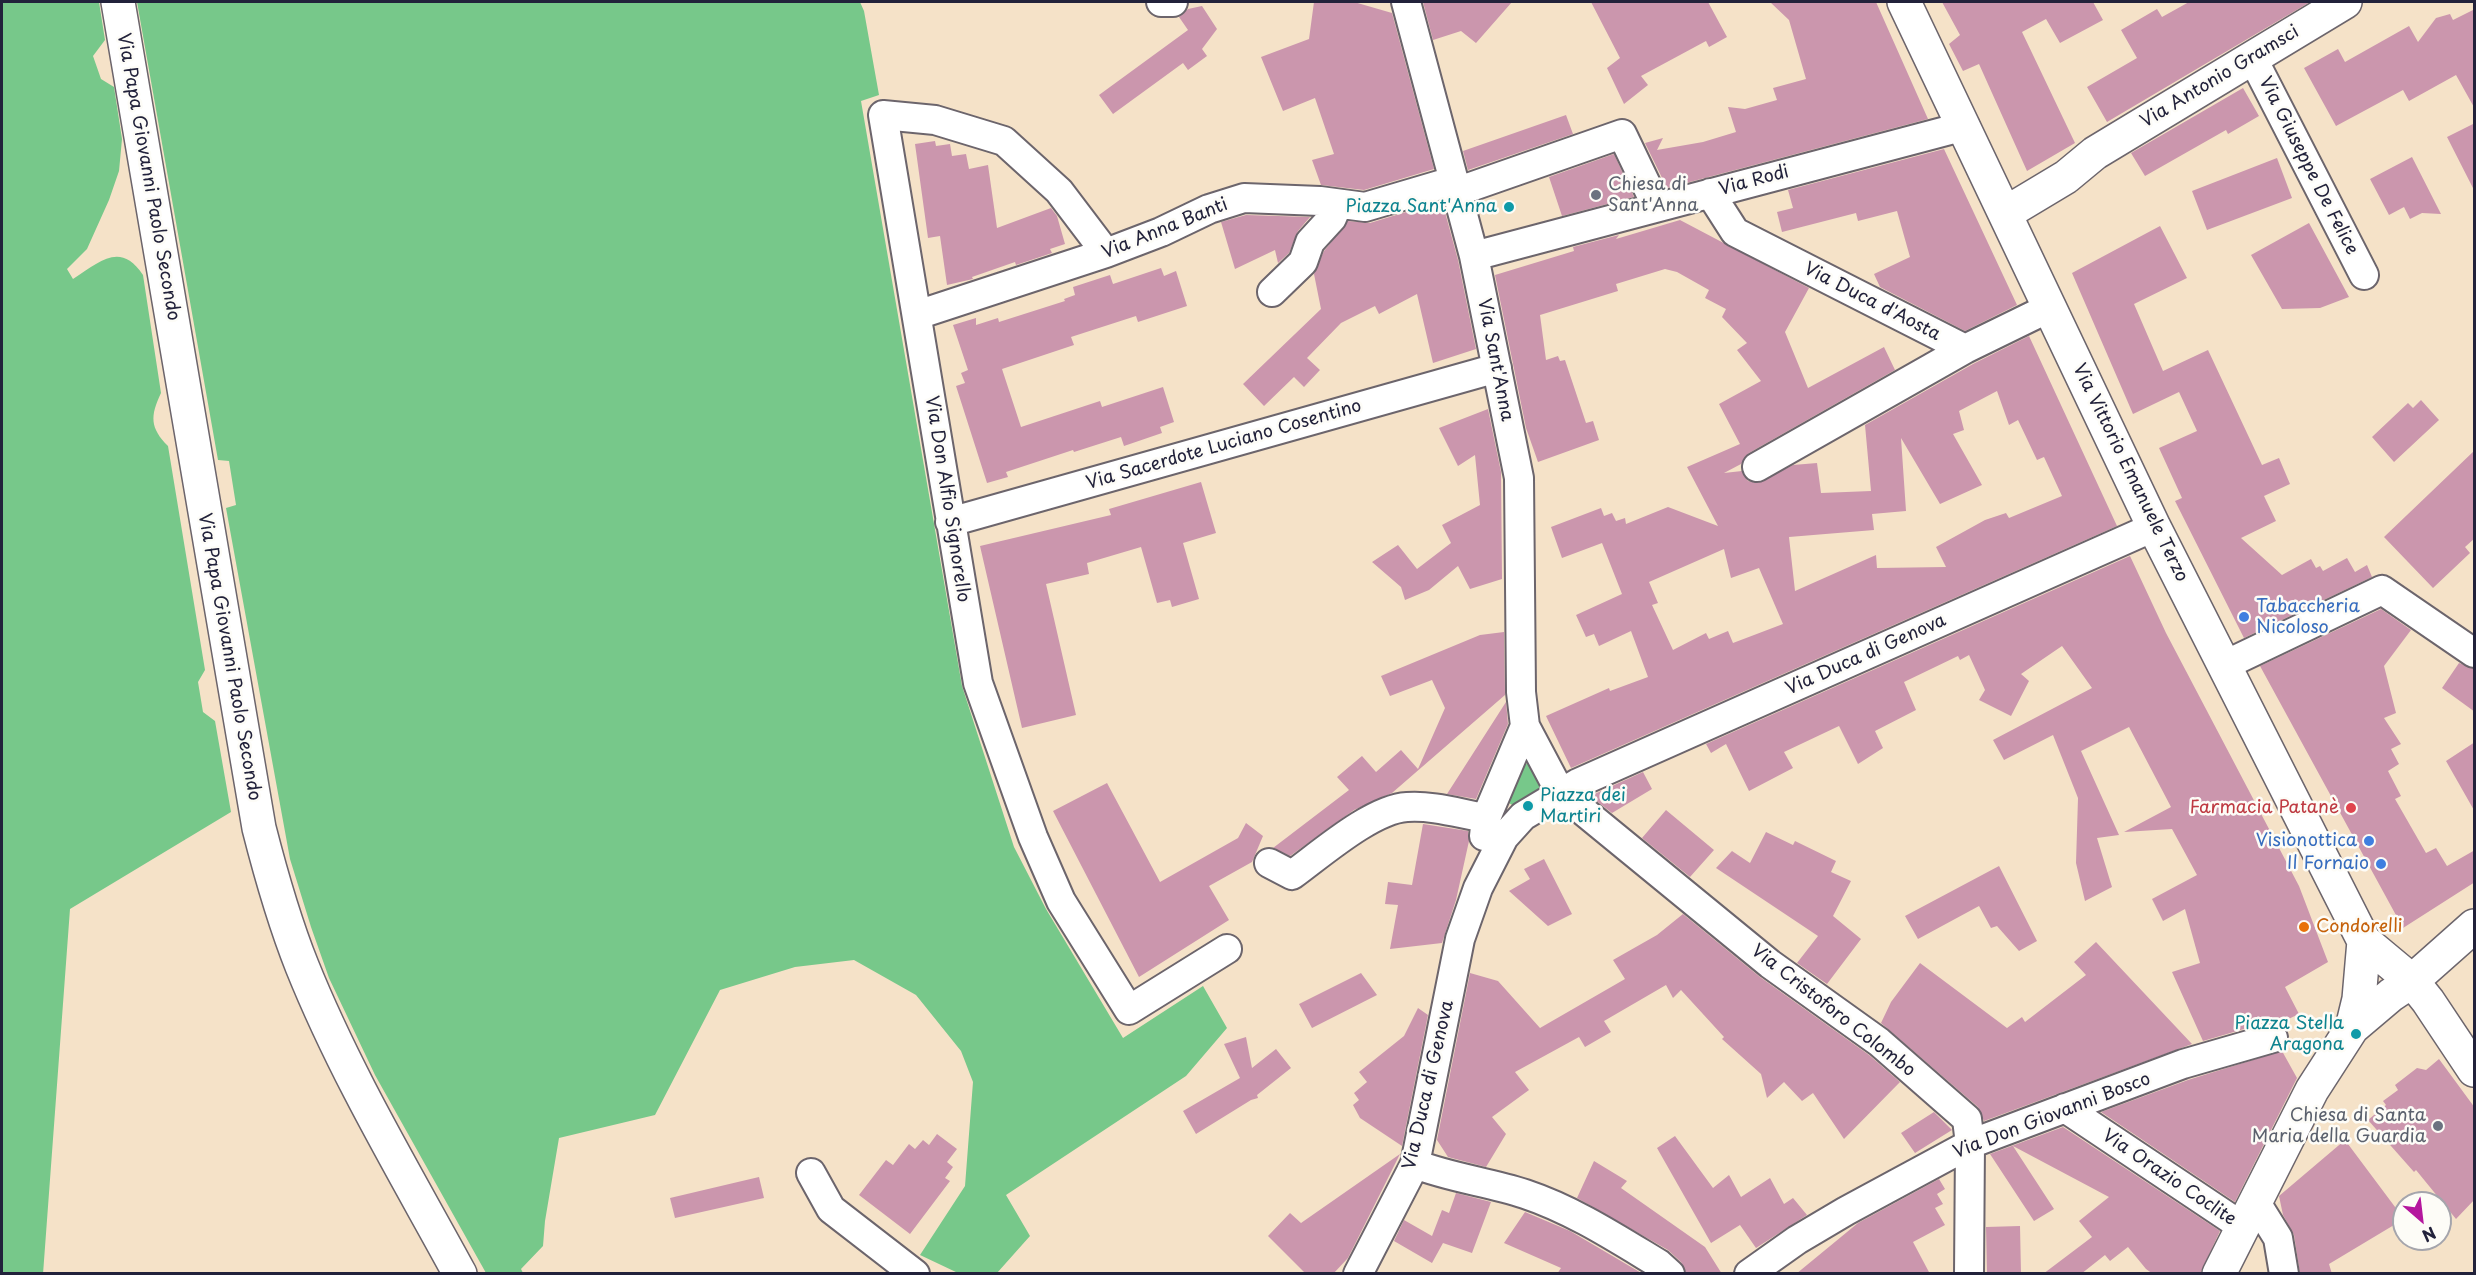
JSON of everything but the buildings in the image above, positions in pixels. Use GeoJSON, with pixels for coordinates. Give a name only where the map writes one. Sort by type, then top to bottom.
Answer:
{"type":"FeatureCollection","features":[{"type":"Feature","properties":{"kind":"street","name":"Via Papa Giovanni Paolo Secondo"},"geometry":{"type":"LineString","coordinates":[[118,2],[259,828],[278,898],[310,985],[356,1082],[460,1274]]}},
{"type":"Feature","properties":{"kind":"street"},"geometry":{"type":"LineString","coordinates":[[1161,2],[1173,2]]}},
{"type":"Feature","properties":{"kind":"street","name":"Via Sant'Anna"},"geometry":{"type":"LineString","coordinates":[[1406,2],[1474,256],[1519,478],[1521,692],[1525,726]]}},
{"type":"Feature","properties":{"kind":"street","name":"Via Vittorio Emanuele Terzo"},"geometry":{"type":"LineString","coordinates":[[1904,2],[2154,527],[2364,941]]}},
{"type":"Feature","properties":{"kind":"street","name":"Via Antonio Gramsci"},"geometry":{"type":"LineString","coordinates":[[2003,206],[2066,177],[2095,153],[2345,2]]}},
{"type":"Feature","properties":{"kind":"street","name":"Via Giuseppe De Felice"},"geometry":{"type":"LineString","coordinates":[[2253,57],[2364,275]]}},
{"type":"Feature","properties":{"kind":"street","name":"Via Don Alfio Signorello"},"geometry":{"type":"LineString","coordinates":[[1106,253],[1059,191],[1004,141],[935,120],[883,116],[978,683],[1029,826],[1061,900],[1130,1011],[1227,950]]}},
{"type":"Feature","properties":{"kind":"street","name":"Via Rodi"},"geometry":{"type":"LineString","coordinates":[[1474,256],[1965,126]]}},
{"type":"Feature","properties":{"kind":"street","name":"Via Anna Banti"},"geometry":{"type":"LineString","coordinates":[[917,315],[1106,253],[1161,232],[1209,209],[1244,198],[1329,202],[1365,207],[1454,187],[1622,134],[1658,207]]}},
{"type":"Feature","properties":{"kind":"street","name":"Via Duca d'Aosta"},"geometry":{"type":"LineString","coordinates":[[1710,193],[1735,232],[1965,349]]}},
{"type":"Feature","properties":{"kind":"street"},"geometry":{"type":"LineString","coordinates":[[1272,292],[1303,262],[1310,242],[1332,218],[1329,202]]}},
{"type":"Feature","properties":{"kind":"street"},"geometry":{"type":"LineString","coordinates":[[1757,467],[1965,349],[2051,307]]}},
{"type":"Feature","properties":{"kind":"street","name":"Via Sacerdote Luciano Cosentino"},"geometry":{"type":"LineString","coordinates":[[950,522],[1497,368]]}},
{"type":"Feature","properties":{"kind":"street","name":"Via Duca di Genova"},"geometry":{"type":"LineString","coordinates":[[1358,1274],[1415,1164],[1460,939],[1478,888],[1504,837],[1523,816],[2154,527]]}},
{"type":"Feature","properties":{"kind":"street"},"geometry":{"type":"LineString","coordinates":[[2225,665],[2382,590],[2475,653]]}},
{"type":"Feature","properties":{"kind":"street"},"geometry":{"type":"LineString","coordinates":[[1525,726],[1572,794]]}},
{"type":"Feature","properties":{"kind":"street"},"geometry":{"type":"LineString","coordinates":[[1478,888],[1486,818],[1525,726]]}},
{"type":"Feature","properties":{"kind":"street","name":"Via Cristoforo Colombo"},"geometry":{"type":"LineString","coordinates":[[1572,794],[1770,964],[1879,1042],[1967,1119],[1970,1144],[1969,1274]]}},
{"type":"Feature","properties":{"kind":"street"},"geometry":{"type":"LineString","coordinates":[[1269,863],[1292,875],[1372,818],[1406,807],[1420,807],[1486,818]]}},
{"type":"Feature","properties":{"kind":"street"},"geometry":{"type":"LineString","coordinates":[[2219,1274],[2312,1090],[2352,1028],[2475,927]]}},
{"type":"Feature","properties":{"kind":"street"},"geometry":{"type":"LineString","coordinates":[[2352,1028],[2359,999],[2364,941],[2421,973],[2443,1022],[2475,1070]]}},
{"type":"Feature","properties":{"kind":"street","name":"Via Don Giovanni Bosco"},"geometry":{"type":"LineString","coordinates":[[1749,1274],[1797,1240],[1846,1211],[1970,1144],[2183,1064],[2273,1038]]}},
{"type":"Feature","properties":{"kind":"street","name":"Via Orazio Coclite"},"geometry":{"type":"LineString","coordinates":[[2065,1108],[2249,1214]]}},
{"type":"Feature","properties":{"kind":"street"},"geometry":{"type":"LineString","coordinates":[[1415,1164],[1439,1173],[1524,1194],[1569,1212],[1651,1259],[1670,1274]]}},
{"type":"Feature","properties":{"kind":"street"},"geometry":{"type":"LineString","coordinates":[[811,1173],[831,1209],[915,1274]]}},
{"type":"Feature","properties":{"kind":"street"},"geometry":{"type":"LineString","coordinates":[[2249,1214],[2278,1238],[2284,1274]]}},
{"type":"Feature","properties":{"kind":"green space"},"geometry":{"type":"Polygon","coordinates":[[[2,2],[99,2],[105,40],[93,56],[101,79],[114,87],[122,139],[119,171],[87,249],[67,269],[73,279],[101,261],[118,257],[126,259],[143,275],[161,393],[155,408],[154,421],[158,433],[168,446],[205,670],[198,682],[203,712],[215,721],[231,812],[70,909],[43,1274],[2,1273],[2,2]]]}},
{"type":"Feature","properties":{"kind":"green space"},"geometry":{"type":"Polygon","coordinates":[[[137,2],[860,2],[864,11],[879,95],[861,101],[962,686],[1014,847],[1046,909],[1123,1038],[1203,986],[1227,1028],[1186,1076],[1006,1195],[1030,1236],[997,1273],[958,1273],[920,1255],[965,1186],[973,1082],[961,1051],[916,995],[854,960],[795,967],[720,990],[655,1115],[559,1138],[543,1246],[521,1269],[523,1273],[486,1273],[375,1075],[329,978],[290,859],[226,508],[236,505],[229,461],[218,460],[137,2]]]}},
{"type":"Feature","properties":{"kind":"green space"},"geometry":{"type":"Polygon","coordinates":[[[1528,763],[1543,790],[1517,808],[1509,803],[1522,767],[1528,763]]]}},
{"type":"Feature","properties":{"kind":"place","name":"Chiesa di Sant'Anna"},"geometry":{"type":"Point","coordinates":[1596,195]}},
{"type":"Feature","properties":{"kind":"place","name":"Piazza Sant'Anna"},"geometry":{"type":"Point","coordinates":[1509,207]}},
{"type":"Feature","properties":{"kind":"place","name":"Tabaccheria Nicoloso"},"geometry":{"type":"Point","coordinates":[2244,617]}},
{"type":"Feature","properties":{"kind":"place","name":"Piazza dei Martiri"},"geometry":{"type":"Point","coordinates":[1528,806]}},
{"type":"Feature","properties":{"kind":"place","name":"Farmacia Patanè"},"geometry":{"type":"Point","coordinates":[2351,808]}},
{"type":"Feature","properties":{"kind":"place","name":"Visionottica"},"geometry":{"type":"Point","coordinates":[2369,841]}},
{"type":"Feature","properties":{"kind":"place","name":"Il Fornaio"},"geometry":{"type":"Point","coordinates":[2381,864]}},
{"type":"Feature","properties":{"kind":"place","name":"Condorelli"},"geometry":{"type":"Point","coordinates":[2304,927]}},
{"type":"Feature","properties":{"kind":"place","name":"Piazza Stella Aragona"},"geometry":{"type":"Point","coordinates":[2356,1034]}},
{"type":"Feature","properties":{"kind":"place","name":"Chiesa di Santa Maria della Guardia"},"geometry":{"type":"Point","coordinates":[2438,1126]}}]}
